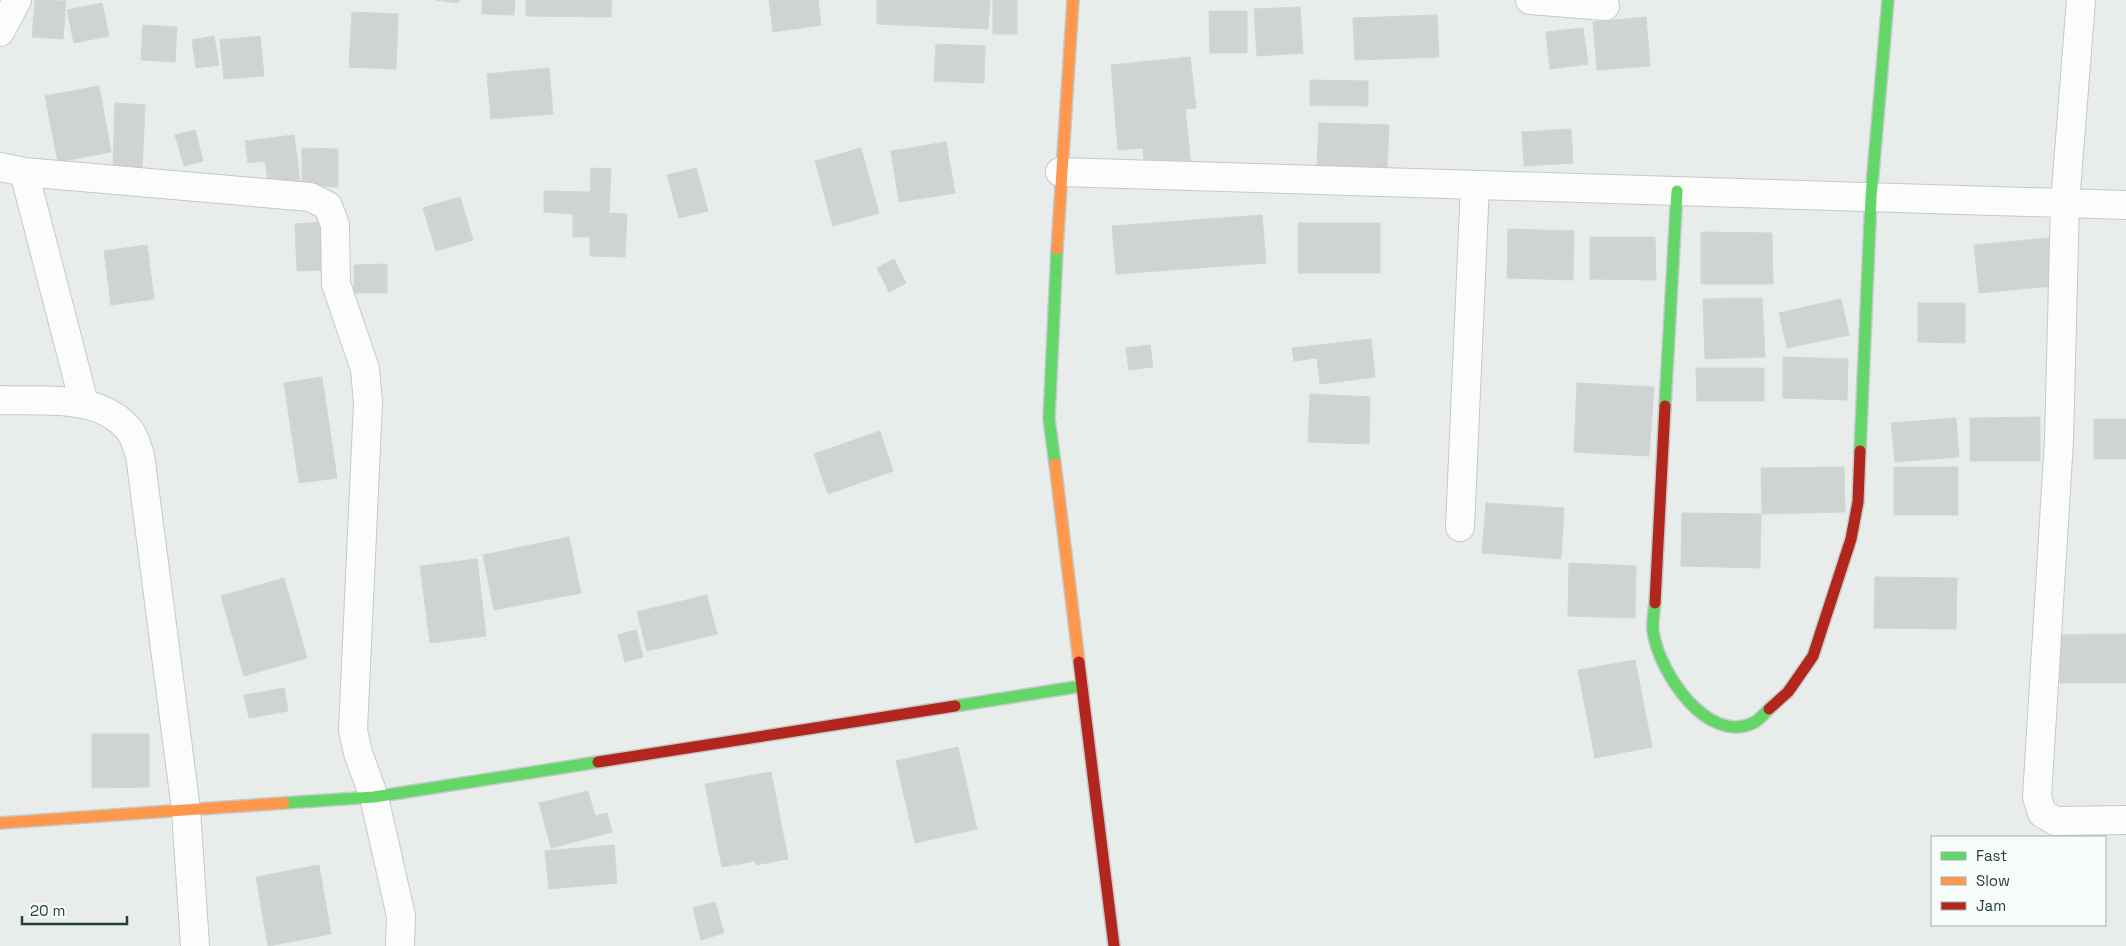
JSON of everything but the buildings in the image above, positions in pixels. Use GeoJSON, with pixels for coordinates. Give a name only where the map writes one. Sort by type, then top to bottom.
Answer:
{"type":"FeatureCollection","features":[{"type":"Feature","properties":{"kind":"street"},"geometry":{"type":"LineString","coordinates":[[0,32],[17,0]]}},
{"type":"Feature","properties":{"kind":"street"},"geometry":{"type":"LineString","coordinates":[[1073,0],[1060,172],[1049,419],[1114,946]]}},
{"type":"Feature","properties":{"kind":"street"},"geometry":{"type":"LineString","coordinates":[[1530,0],[1605,6]]}},
{"type":"Feature","properties":{"kind":"street"},"geometry":{"type":"LineString","coordinates":[[1677,191],[1654,631],[1670,679],[1689,704],[1708,717],[1731,727],[1755,722],[1788,692],[1813,656],[1851,539],[1858,502],[1871,197],[1888,0]]}},
{"type":"Feature","properties":{"kind":"street"},"geometry":{"type":"LineString","coordinates":[[2081,0],[2065,203],[2059,440],[2037,797],[2042,813],[2055,821],[2126,820]]}},
{"type":"Feature","properties":{"kind":"street"},"geometry":{"type":"LineString","coordinates":[[84,403],[12,170],[310,197],[328,206],[335,225],[336,284],[365,369],[368,402],[353,730],[358,754],[374,797],[401,916],[400,946]]}},
{"type":"Feature","properties":{"kind":"street"},"geometry":{"type":"LineString","coordinates":[[1060,172],[2126,205]]}},
{"type":"Feature","properties":{"kind":"street"},"geometry":{"type":"LineString","coordinates":[[1460,527],[1475,185]]}},
{"type":"Feature","properties":{"kind":"street"},"geometry":{"type":"LineString","coordinates":[[0,400],[84,403],[113,415],[131,431],[140,456],[186,810],[195,946]]}},
{"type":"Feature","properties":{"kind":"street"},"geometry":{"type":"LineString","coordinates":[[0,823],[374,797],[1082,686]]}},
{"type":"Feature","properties":{"kind":"traffic: fast"},"geometry":{"type":"LineString","coordinates":[[1860,451],[1871,197],[1888,0]]}},
{"type":"Feature","properties":{"kind":"traffic: fast"},"geometry":{"type":"LineString","coordinates":[[1665,406],[1677,191]]}},
{"type":"Feature","properties":{"kind":"traffic: fast"},"geometry":{"type":"LineString","coordinates":[[1055,464],[1049,419],[1057,249]]}},
{"type":"Feature","properties":{"kind":"traffic: fast"},"geometry":{"type":"LineString","coordinates":[[1655,603],[1653,631],[1657,647],[1664,665],[1688,701],[1703,714],[1720,724],[1737,727],[1755,722],[1769,709]]}},
{"type":"Feature","properties":{"kind":"traffic: fast"},"geometry":{"type":"LineString","coordinates":[[955,706],[1082,686]]}},
{"type":"Feature","properties":{"kind":"traffic: fast"},"geometry":{"type":"LineString","coordinates":[[284,803],[374,797],[598,762]]}},
{"type":"Feature","properties":{"kind":"traffic: slow"},"geometry":{"type":"LineString","coordinates":[[1057,249],[1073,0]]}},
{"type":"Feature","properties":{"kind":"traffic: slow"},"geometry":{"type":"LineString","coordinates":[[1055,464],[1079,662]]}},
{"type":"Feature","properties":{"kind":"traffic: slow"},"geometry":{"type":"LineString","coordinates":[[0,823],[284,803]]}},
{"type":"Feature","properties":{"kind":"traffic: jam"},"geometry":{"type":"LineString","coordinates":[[1655,603],[1665,406]]}},
{"type":"Feature","properties":{"kind":"traffic: jam"},"geometry":{"type":"LineString","coordinates":[[1769,709],[1788,692],[1813,656],[1851,539],[1858,502],[1860,451]]}},
{"type":"Feature","properties":{"kind":"traffic: jam"},"geometry":{"type":"LineString","coordinates":[[1079,662],[1114,946]]}},
{"type":"Feature","properties":{"kind":"traffic: jam"},"geometry":{"type":"LineString","coordinates":[[598,762],[955,706]]}}]}
